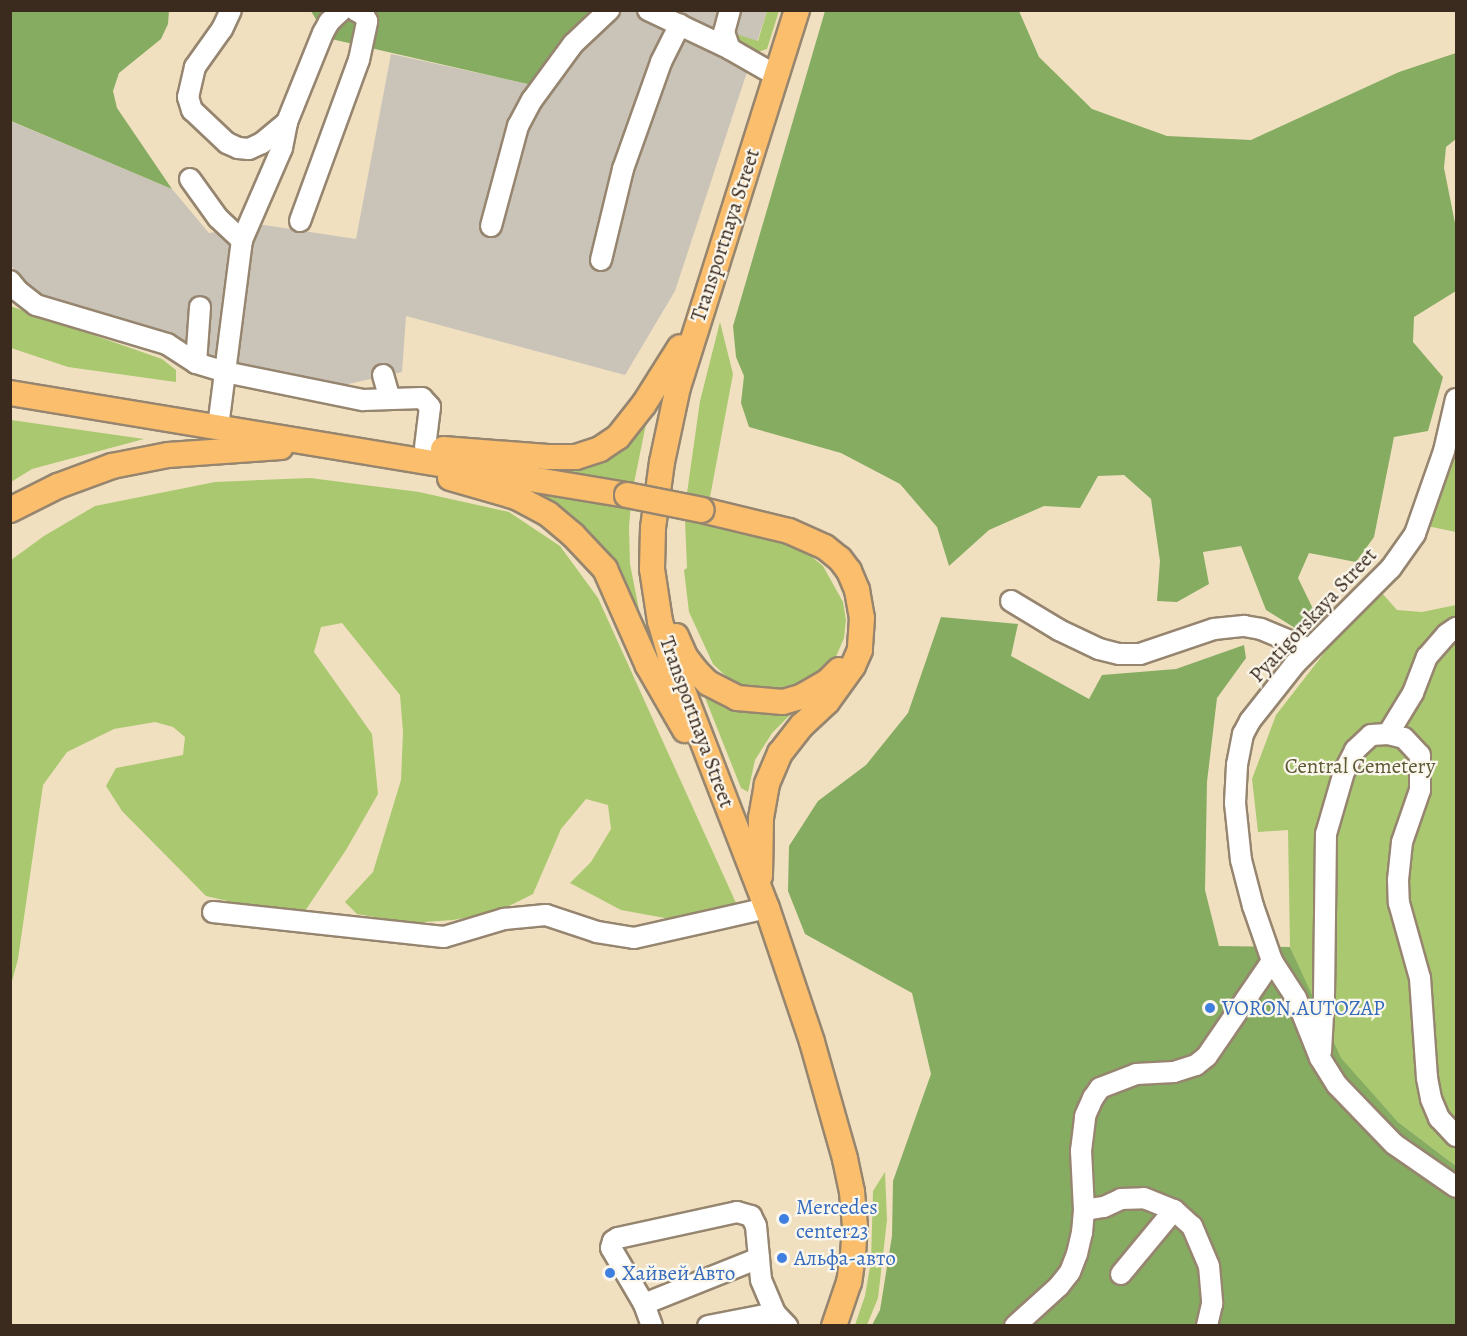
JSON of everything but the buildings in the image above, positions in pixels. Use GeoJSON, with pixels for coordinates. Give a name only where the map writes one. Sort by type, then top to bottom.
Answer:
{"type":"FeatureCollection","features":[{"type":"Feature","properties":{"kind":"main road","name":"Transportnaya Street"},"geometry":{"type":"LineString","coordinates":[[797,10],[698,317],[678,387],[662,462],[653,528],[652,569],[660,621],[670,657],[764,901],[812,1042],[852,1192],[855,1226],[853,1255],[849,1282],[834,1326]]}},
{"type":"Feature","properties":{"kind":"main road"},"geometry":{"type":"LineString","coordinates":[[373,455],[425,447],[548,458],[576,457],[600,449],[618,437],[645,404],[698,317]]}},
{"type":"Feature","properties":{"kind":"main road"},"geometry":{"type":"LineString","coordinates":[[10,393],[373,455],[506,473],[702,510],[809,537],[840,559],[857,590],[862,631],[860,650],[843,683],[802,724],[780,753],[767,784],[759,848],[764,901]]}},
{"type":"Feature","properties":{"kind":"main road"},"geometry":{"type":"LineString","coordinates":[[10,510],[58,486],[112,466],[168,455],[316,444]]}},
{"type":"Feature","properties":{"kind":"main road"},"geometry":{"type":"LineString","coordinates":[[373,455],[516,497],[548,514],[573,535],[605,569],[648,666],[720,788]]}},
{"type":"Feature","properties":{"kind":"main road"},"geometry":{"type":"LineString","coordinates":[[652,569],[676,636],[686,658],[696,671],[722,692],[759,701],[783,702],[801,697],[827,682],[838,670],[854,634],[857,590]]}},
{"type":"Feature","properties":{"kind":"street"},"geometry":{"type":"LineString","coordinates":[[231,10],[222,28],[195,66],[188,97],[192,110],[227,143],[238,148],[249,149],[262,143],[288,123]]}},
{"type":"Feature","properties":{"kind":"street"},"geometry":{"type":"LineString","coordinates":[[218,428],[242,240],[282,148],[288,123],[323,33],[329,22],[342,10]]}},
{"type":"Feature","properties":{"kind":"street"},"geometry":{"type":"LineString","coordinates":[[300,221],[359,60],[367,21],[364,15],[355,10]]}},
{"type":"Feature","properties":{"kind":"street"},"geometry":{"type":"LineString","coordinates":[[491,226],[518,126],[532,100],[573,44],[609,10]]}},
{"type":"Feature","properties":{"kind":"street"},"geometry":{"type":"LineString","coordinates":[[648,10],[730,49],[777,76]]}},
{"type":"Feature","properties":{"kind":"street"},"geometry":{"type":"LineString","coordinates":[[729,10],[724,32],[730,49]]}},
{"type":"Feature","properties":{"kind":"street"},"geometry":{"type":"LineString","coordinates":[[601,260],[623,169],[661,62],[680,24]]}},
{"type":"Feature","properties":{"kind":"street"},"geometry":{"type":"LineString","coordinates":[[190,179],[218,218],[242,240]]}},
{"type":"Feature","properties":{"kind":"street"},"geometry":{"type":"LineString","coordinates":[[10,281],[18,291],[36,305],[167,344],[196,363],[225,372],[363,400],[415,396],[427,402],[430,412],[425,447]]}},
{"type":"Feature","properties":{"kind":"street"},"geometry":{"type":"LineString","coordinates":[[196,363],[200,307]]}},
{"type":"Feature","properties":{"kind":"street"},"geometry":{"type":"LineString","coordinates":[[383,375],[390,399]]}},
{"type":"Feature","properties":{"kind":"street","name":"Pyatigorskaya Street"},"geometry":{"type":"LineString","coordinates":[[1456,399],[1444,451],[1415,534],[1391,568],[1309,650],[1250,721],[1243,734],[1237,765],[1235,803],[1241,860],[1253,906],[1272,961],[1296,998],[1320,1058],[1337,1085],[1394,1144],[1456,1187]]}},
{"type":"Feature","properties":{"kind":"street"},"geometry":{"type":"LineString","coordinates":[[1011,601],[1059,630],[1099,649],[1119,654],[1140,654],[1214,629],[1244,626],[1261,629],[1309,650]]}},
{"type":"Feature","properties":{"kind":"street"},"geometry":{"type":"LineString","coordinates":[[1388,734],[1413,693],[1427,657],[1447,634],[1456,628]]}},
{"type":"Feature","properties":{"kind":"street"},"geometry":{"type":"LineString","coordinates":[[1320,1058],[1324,997],[1326,834],[1344,772],[1355,750],[1371,735],[1388,734],[1404,738],[1420,755],[1420,790],[1402,842],[1398,880],[1399,903],[1420,978],[1427,1078],[1431,1099],[1439,1118],[1456,1136]]}},
{"type":"Feature","properties":{"kind":"street"},"geometry":{"type":"LineString","coordinates":[[213,912],[444,937],[504,919],[546,915],[597,932],[634,938],[764,901]]}},
{"type":"Feature","properties":{"kind":"street"},"geometry":{"type":"LineString","coordinates":[[1015,1326],[1059,1286],[1070,1272],[1082,1233],[1084,1210],[1081,1151],[1085,1116],[1100,1088],[1136,1074],[1174,1072],[1196,1065],[1207,1056],[1272,961]]}},
{"type":"Feature","properties":{"kind":"street"},"geometry":{"type":"LineString","coordinates":[[1084,1210],[1104,1208],[1121,1198],[1144,1198],[1174,1210],[1192,1226],[1209,1266],[1212,1304],[1207,1326]]}},
{"type":"Feature","properties":{"kind":"street"},"geometry":{"type":"LineString","coordinates":[[1121,1274],[1174,1210]]}},
{"type":"Feature","properties":{"kind":"street"},"geometry":{"type":"LineString","coordinates":[[652,1326],[644,1304],[611,1248],[618,1238],[737,1212],[751,1216],[756,1226],[761,1280],[781,1319],[708,1326]]}},
{"type":"Feature","properties":{"kind":"street"},"geometry":{"type":"LineString","coordinates":[[644,1304],[759,1258]]}},
{"type":"Feature","properties":{"kind":"shaded area"},"geometry":{"type":"Polygon","coordinates":[[[595,11],[767,11],[675,291],[625,375],[406,316],[402,372],[348,384],[346,396],[208,366],[181,347],[39,294],[23,282],[11,265],[10,121],[172,189],[209,233],[264,225],[356,239],[391,54],[528,84],[595,11]]]}},
{"type":"Feature","properties":{"kind":"green space"},"geometry":{"type":"Polygon","coordinates":[[[11,10],[169,11],[168,24],[161,39],[119,73],[113,91],[117,108],[172,189],[11,121],[11,10]]]}},
{"type":"Feature","properties":{"kind":"green space"},"geometry":{"type":"Polygon","coordinates":[[[311,11],[595,11],[528,84],[327,38],[311,11]]]}},
{"type":"Feature","properties":{"kind":"green space"},"geometry":{"type":"Polygon","coordinates":[[[767,11],[779,11],[767,49],[757,52],[736,49],[736,34],[758,41],[767,11]]]}},
{"type":"Feature","properties":{"kind":"green space"},"geometry":{"type":"Polygon","coordinates":[[[825,11],[1019,11],[1039,57],[1092,109],[1167,136],[1251,140],[1399,72],[1456,53],[1456,139],[1446,147],[1444,168],[1456,228],[1456,291],[1414,317],[1413,342],[1443,377],[1428,431],[1394,437],[1374,537],[1356,562],[1309,553],[1298,578],[1316,615],[1295,628],[1266,610],[1241,546],[1203,552],[1209,584],[1177,602],[1157,601],[1160,561],[1151,499],[1124,475],[1098,476],[1080,508],[1044,506],[989,530],[949,566],[937,527],[900,484],[841,453],[749,427],[741,403],[744,376],[736,357],[733,326],[825,11]]]}},
{"type":"Feature","properties":{"kind":"green space"},"geometry":{"type":"Polygon","coordinates":[[[10,306],[162,359],[176,370],[176,382],[68,367],[11,348],[10,306]]]}},
{"type":"Feature","properties":{"kind":"green space"},"geometry":{"type":"Polygon","coordinates":[[[720,322],[733,374],[710,497],[687,493],[700,401],[720,322]]]}},
{"type":"Feature","properties":{"kind":"green space"},"geometry":{"type":"Polygon","coordinates":[[[647,419],[632,493],[629,527],[630,564],[643,630],[576,522],[556,505],[518,486],[549,493],[552,465],[647,419]]]}},
{"type":"Feature","properties":{"kind":"green space"},"geometry":{"type":"Polygon","coordinates":[[[11,420],[144,439],[32,469],[11,482],[11,420]]]}},
{"type":"Feature","properties":{"kind":"green space"},"geometry":{"type":"Polygon","coordinates":[[[1456,426],[1456,532],[1427,526],[1456,426]]]}},
{"type":"Feature","properties":{"kind":"green space"},"geometry":{"type":"Polygon","coordinates":[[[310,478],[419,492],[509,512],[560,546],[598,598],[736,903],[676,920],[621,910],[570,883],[591,862],[611,829],[608,805],[586,799],[561,829],[533,894],[497,912],[453,920],[409,923],[357,914],[345,902],[373,872],[401,780],[403,732],[400,695],[342,623],[321,627],[314,652],[372,734],[378,794],[346,850],[305,911],[250,906],[206,896],[122,811],[106,786],[116,768],[183,755],[185,737],[173,727],[155,722],[114,729],[67,752],[43,785],[18,959],[11,985],[11,560],[44,536],[95,506],[215,482],[310,478]]]}},
{"type":"Feature","properties":{"kind":"green space"},"geometry":{"type":"Polygon","coordinates":[[[685,520],[786,543],[807,553],[823,566],[843,602],[846,620],[844,638],[835,659],[820,675],[804,686],[762,696],[730,683],[731,681],[713,664],[689,612],[684,570],[687,568],[685,520]]]}},
{"type":"Feature","properties":{"kind":"green space","name":"Central Cemetery"},"geometry":{"type":"Polygon","coordinates":[[[1381,592],[1397,610],[1422,612],[1456,605],[1456,1166],[1398,1122],[1340,1058],[1290,947],[1288,830],[1258,832],[1252,779],[1276,715],[1353,616],[1381,592]]]}},
{"type":"Feature","properties":{"kind":"green space"},"geometry":{"type":"Polygon","coordinates":[[[941,617],[1018,624],[1011,656],[1089,699],[1102,675],[1176,669],[1244,645],[1246,658],[1217,698],[1207,782],[1205,890],[1219,946],[1290,947],[1341,1058],[1398,1122],[1456,1166],[1456,1325],[872,1325],[880,1310],[892,1236],[893,1181],[931,1074],[912,993],[805,934],[788,891],[789,846],[818,801],[866,765],[908,713],[941,617]]]}},
{"type":"Feature","properties":{"kind":"green space"},"geometry":{"type":"Polygon","coordinates":[[[700,685],[736,707],[791,714],[772,733],[755,760],[748,792],[741,788],[700,685]]]}},
{"type":"Feature","properties":{"kind":"green space"},"geometry":{"type":"Polygon","coordinates":[[[885,1172],[887,1220],[878,1298],[867,1325],[855,1325],[865,1296],[871,1261],[873,1191],[885,1172]]]}},
{"type":"Feature","properties":{"kind":"place","name":"VORON.AUTOZAP"},"geometry":{"type":"Point","coordinates":[1210,1008]}},
{"type":"Feature","properties":{"kind":"place","name":"Mercedes center23"},"geometry":{"type":"Point","coordinates":[784,1219]}},
{"type":"Feature","properties":{"kind":"place","name":"Альфа-авто"},"geometry":{"type":"Point","coordinates":[782,1258]}},
{"type":"Feature","properties":{"kind":"place","name":"Хайвей Авто"},"geometry":{"type":"Point","coordinates":[610,1273]}}]}
